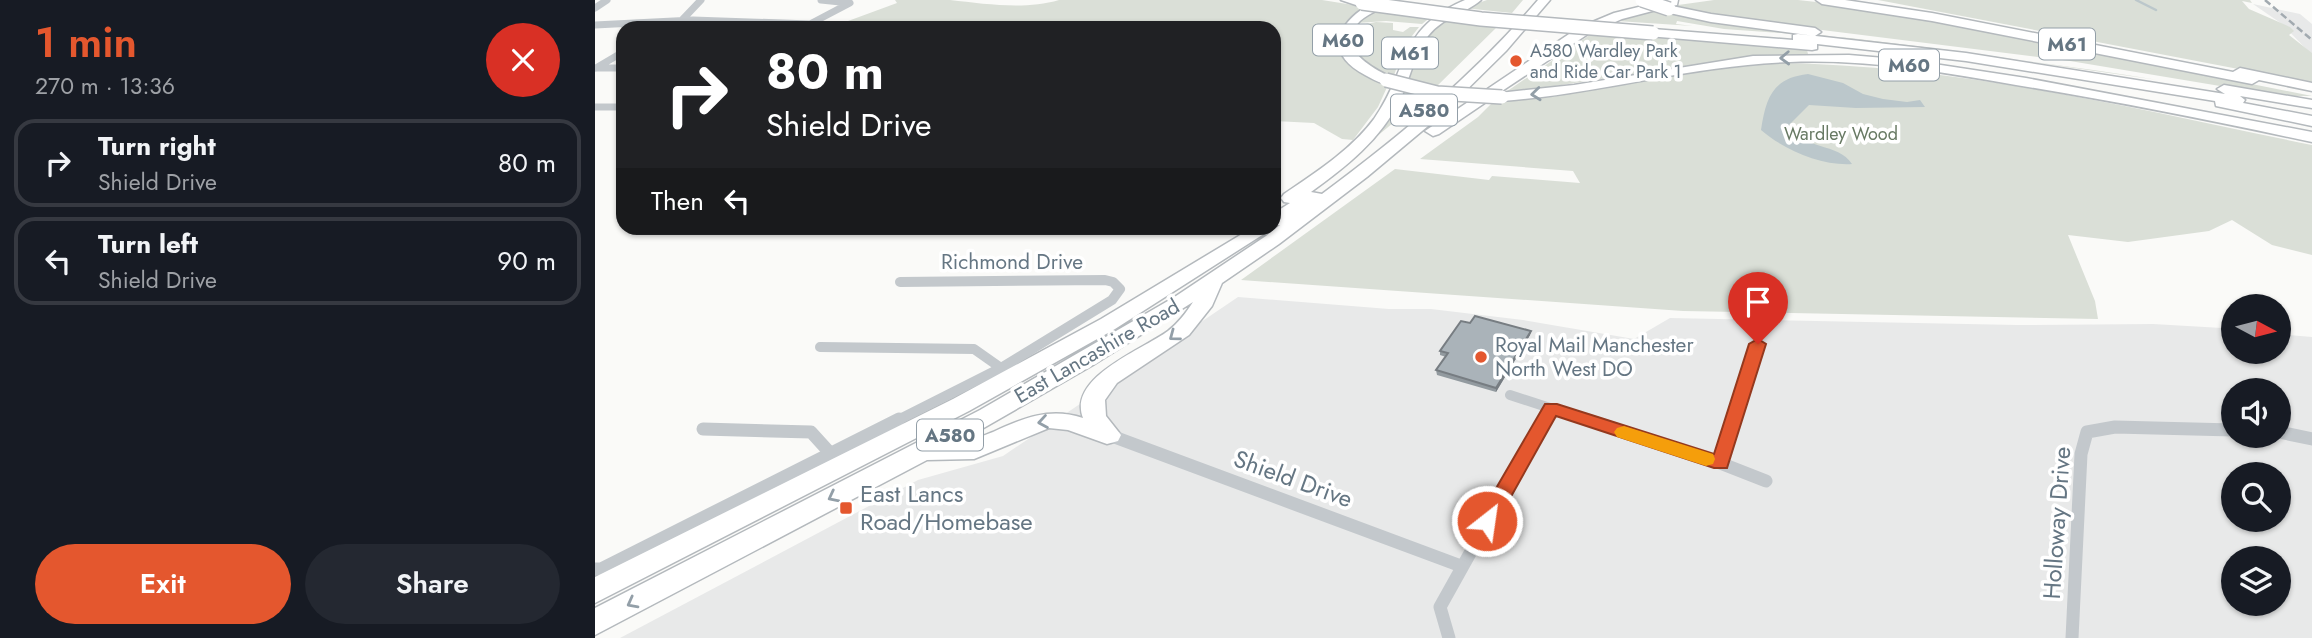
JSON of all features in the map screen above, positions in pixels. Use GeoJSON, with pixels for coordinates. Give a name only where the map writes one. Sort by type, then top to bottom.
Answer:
{"type":"FeatureCollection","features":[{"type":"Feature","properties":{"kind":"highway","name":"M60"},"geometry":{"type":"LineString","coordinates":[[1347,0],[1481,19],[1787,37],[1966,57],[2109,78],[2312,114]]}},
{"type":"Feature","properties":{"kind":"highway","name":"M60"},"geometry":{"type":"LineString","coordinates":[[2312,123],[2094,82],[1831,47],[1492,14],[1386,0],[1355,18],[1343,37],[1345,50],[1355,63],[1386,80],[1437,93],[1502,97],[1550,93],[1736,61],[1842,58],[1992,76],[2312,137]]}},
{"type":"Feature","properties":{"kind":"highway","name":"M61"},"geometry":{"type":"LineString","coordinates":[[1372,130],[1391,104],[1413,45],[1423,31],[1443,14],[1475,0]]}},
{"type":"Feature","properties":{"kind":"highway","name":"East Lancashire Road"},"geometry":{"type":"LineString","coordinates":[[1284,224],[1467,72],[1531,0]]}},
{"type":"Feature","properties":{"kind":"highway","name":"East Lancashire Road"},"geometry":{"type":"LineString","coordinates":[[1284,224],[1453,99],[1513,40],[1543,0]]}},
{"type":"Feature","properties":{"kind":"highway","name":"M60"},"geometry":{"type":"LineString","coordinates":[[1642,0],[1669,9],[1739,23],[2040,60],[2312,104]]}},
{"type":"Feature","properties":{"kind":"highway","name":"A580"},"geometry":{"type":"LineString","coordinates":[[1284,224],[1472,106],[1583,31],[1628,13],[1689,0]]}},
{"type":"Feature","properties":{"kind":"highway","name":"M61"},"geometry":{"type":"LineString","coordinates":[[1822,0],[1932,17],[2312,89]]}},
{"type":"Feature","properties":{"kind":"highway","name":"M61"},"geometry":{"type":"LineString","coordinates":[[1866,0],[2312,89]]}},
{"type":"Feature","properties":{"kind":"highway"},"geometry":{"type":"LineString","coordinates":[[1442,125],[1453,99]]}},
{"type":"Feature","properties":{"kind":"highway","name":"A580"},"geometry":{"type":"LineString","coordinates":[[1281,204],[1332,169],[1372,130]]}},
{"type":"Feature","properties":{"kind":"highway","name":"A580"},"geometry":{"type":"LineString","coordinates":[[1108,324],[1238,235]]}},
{"type":"Feature","properties":{"kind":"highway","name":"East Lancashire Road"},"geometry":{"type":"LineString","coordinates":[[595,622],[918,430],[1108,324],[1253,235]]}},
{"type":"Feature","properties":{"kind":"highway","name":"East Lancashire Road"},"geometry":{"type":"LineString","coordinates":[[597,577],[918,430],[1079,363],[1214,282],[1271,235]]}},
{"type":"Feature","properties":{"kind":"highway"},"geometry":{"type":"LineString","coordinates":[[1109,435],[1093,412],[1100,386],[1184,328],[1207,298],[1214,282]]}},
{"type":"Feature","properties":{"kind":"highway"},"geometry":{"type":"LineString","coordinates":[[918,430],[953,452],[974,450],[1027,426],[1049,420],[1070,422],[1109,435]]}},
{"type":"Feature","properties":{"kind":"street"},"geometry":{"type":"LineString","coordinates":[[595,8],[607,0]]}},
{"type":"Feature","properties":{"kind":"street"},"geometry":{"type":"LineString","coordinates":[[682,20],[701,0]]}},
{"type":"Feature","properties":{"kind":"street"},"geometry":{"type":"LineString","coordinates":[[821,0],[850,3],[821,21]]}},
{"type":"Feature","properties":{"kind":"street"},"geometry":{"type":"LineString","coordinates":[[665,21],[714,21]]}},
{"type":"Feature","properties":{"kind":"street"},"geometry":{"type":"LineString","coordinates":[[595,25],[616,24]]}},
{"type":"Feature","properties":{"kind":"street"},"geometry":{"type":"LineString","coordinates":[[595,68],[616,56]]}},
{"type":"Feature","properties":{"kind":"street"},"geometry":{"type":"LineString","coordinates":[[595,68],[616,68]]}},
{"type":"Feature","properties":{"kind":"street"},"geometry":{"type":"LineString","coordinates":[[595,107],[616,107]]}},
{"type":"Feature","properties":{"kind":"street","name":"Richmond Drive"},"geometry":{"type":"LineString","coordinates":[[900,282],[1105,281],[1113,282],[1120,289]]}},
{"type":"Feature","properties":{"kind":"street","name":"East Lancashire Road"},"geometry":{"type":"LineString","coordinates":[[597,577],[831,454],[918,430],[1001,368],[1112,300],[1120,289]]}},
{"type":"Feature","properties":{"kind":"street"},"geometry":{"type":"LineString","coordinates":[[1720,463],[1758,344]]}},
{"type":"Feature","properties":{"kind":"street"},"geometry":{"type":"LineString","coordinates":[[820,347],[974,349],[1001,368]]}},
{"type":"Feature","properties":{"kind":"street"},"geometry":{"type":"LineString","coordinates":[[1510,396],[1720,463],[1766,481]]}},
{"type":"Feature","properties":{"kind":"street"},"geometry":{"type":"LineString","coordinates":[[1449,638],[1440,607],[1551,408]]}},
{"type":"Feature","properties":{"kind":"street","name":"Holloway Drive"},"geometry":{"type":"LineString","coordinates":[[2072,638],[2080,465],[2087,432],[2115,427],[2221,430]]}},
{"type":"Feature","properties":{"kind":"street"},"geometry":{"type":"LineString","coordinates":[[703,429],[811,432],[831,454]]}},
{"type":"Feature","properties":{"kind":"street","name":"Shield Drive"},"geometry":{"type":"LineString","coordinates":[[1109,435],[1461,566]]}},
{"type":"Feature","properties":{"kind":"street"},"geometry":{"type":"LineString","coordinates":[[2291,435],[2312,439]]}},
{"type":"Feature","properties":{"kind":"shaded area"},"geometry":{"type":"Polygon","coordinates":[[[2253,4],[2300,14],[2312,24],[2312,55],[2282,24],[2253,4]]]}},
{"type":"Feature","properties":{"kind":"shaded area"},"geometry":{"type":"Polygon","coordinates":[[[1808,74],[1843,83],[1863,94],[1883,99],[1907,102],[1920,100],[1925,107],[1856,108],[1809,105],[1789,125],[1803,139],[1838,152],[1852,164],[1816,159],[1792,150],[1761,130],[1773,91],[1787,80],[1808,74]]]}},
{"type":"Feature","properties":{"kind":"shaded area"},"geometry":{"type":"Polygon","coordinates":[[[1238,297],[1389,309],[1431,309],[1523,320],[1634,339],[1670,318],[2017,325],[2153,324],[2221,328],[2221,364],[2291,364],[2291,335],[2312,337],[2312,638],[620,638],[918,480],[1003,456],[1238,297]]]}},
{"type":"Feature","properties":{"kind":"green space"},"geometry":{"type":"Polygon","coordinates":[[[895,0],[1033,5],[1059,0],[1322,0],[1366,7],[1350,19],[1341,31],[1338,42],[1341,52],[1349,61],[1388,85],[1378,107],[1353,140],[1342,139],[1314,123],[1281,121],[1281,21],[848,21],[897,3],[895,0]]]}},
{"type":"Feature","properties":{"kind":"green space"},"geometry":{"type":"Polygon","coordinates":[[[1487,0],[1523,0],[1512,13],[1464,8],[1487,0]]]}},
{"type":"Feature","properties":{"kind":"green space"},"geometry":{"type":"Polygon","coordinates":[[[1714,0],[1798,0],[1871,8],[2312,96],[2280,96],[2070,61],[1741,20],[1671,6],[1714,0]]]}},
{"type":"Feature","properties":{"kind":"green space"},"geometry":{"type":"Polygon","coordinates":[[[1878,0],[2250,0],[2252,3],[2242,1],[2249,9],[2290,27],[2294,31],[2289,35],[2312,53],[2312,83],[1878,0]]]}},
{"type":"Feature","properties":{"kind":"green space"},"geometry":{"type":"Polygon","coordinates":[[[1376,9],[1431,17],[1422,24],[1386,21],[1357,23],[1376,9]]]}},
{"type":"Feature","properties":{"kind":"green space"},"geometry":{"type":"Polygon","coordinates":[[[1657,9],[1838,37],[1724,29],[1677,21],[1676,24],[1693,26],[1617,21],[1657,9]]]}},
{"type":"Feature","properties":{"kind":"green space"},"geometry":{"type":"Polygon","coordinates":[[[1442,19],[1499,25],[1434,89],[1407,82],[1420,43],[1442,19]]]}},
{"type":"Feature","properties":{"kind":"green space"},"geometry":{"type":"Polygon","coordinates":[[[1376,22],[1393,23],[1393,30],[1403,32],[1410,27],[1419,27],[1405,45],[1393,78],[1363,61],[1351,44],[1355,26],[1376,22]]]}},
{"type":"Feature","properties":{"kind":"green space"},"geometry":{"type":"Polygon","coordinates":[[[1594,32],[1807,50],[1808,54],[1725,60],[1503,94],[1594,32]]]}},
{"type":"Feature","properties":{"kind":"green space"},"geometry":{"type":"Polygon","coordinates":[[[1838,37],[1949,50],[2026,61],[1907,46],[1838,37]]]}},
{"type":"Feature","properties":{"kind":"green space"},"geometry":{"type":"Polygon","coordinates":[[[2026,61],[2095,70],[2158,80],[2026,61]]]}},
{"type":"Feature","properties":{"kind":"green space","name":"Wardley Wood"},"geometry":{"type":"Polygon","coordinates":[[[1778,63],[1845,66],[1980,80],[2312,145],[2312,255],[2272,245],[2232,220],[2209,231],[2128,242],[2068,235],[2095,301],[2098,319],[1683,311],[1241,280],[1395,169],[1489,180],[1492,176],[1580,183],[1573,171],[1420,159],[1478,117],[1494,101],[1550,97],[1705,70],[1778,63]]]}},
{"type":"Feature","properties":{"kind":"green space"},"geometry":{"type":"Polygon","coordinates":[[[1403,90],[1427,95],[1370,142],[1403,90]]]}},
{"type":"Feature","properties":{"kind":"building","name":"Royal Mail Manchester North West DO"},"geometry":{"type":"Polygon","coordinates":[[[1475,316],[1531,331],[1496,388],[1436,370],[1448,353],[1440,351],[1461,321],[1470,323],[1475,316]]]}},
{"type":"Feature","properties":{"kind":"waterway"},"geometry":{"type":"LineString","coordinates":[[2136,0],[2156,10]]}},
{"type":"Feature","properties":{"kind":"railway"},"geometry":{"type":"LineString","coordinates":[[2265,0],[2312,40]]}},
{"type":"Feature","properties":{"kind":"slow traffic"},"geometry":{"type":"LineString","coordinates":[[1624,432],[1706,459]]}},
{"type":"Feature","properties":{"kind":"place","name":"A580 Wardley Park and Ride Car Park 1"},"geometry":{"type":"Point","coordinates":[1516,61]}},
{"type":"Feature","properties":{"kind":"place","name":"Royal Mail Manchester North West DO"},"geometry":{"type":"Point","coordinates":[1481,357]}},
{"type":"Feature","properties":{"kind":"place","name":"East Lancs Road/Homebase"},"geometry":{"type":"Point","coordinates":[846,508]}},
{"type":"Feature","properties":{"kind":"route"},"geometry":{"type":"LineString","coordinates":[[1487,521],[1551,408],[1720,463],[1758,344]]}}]}
